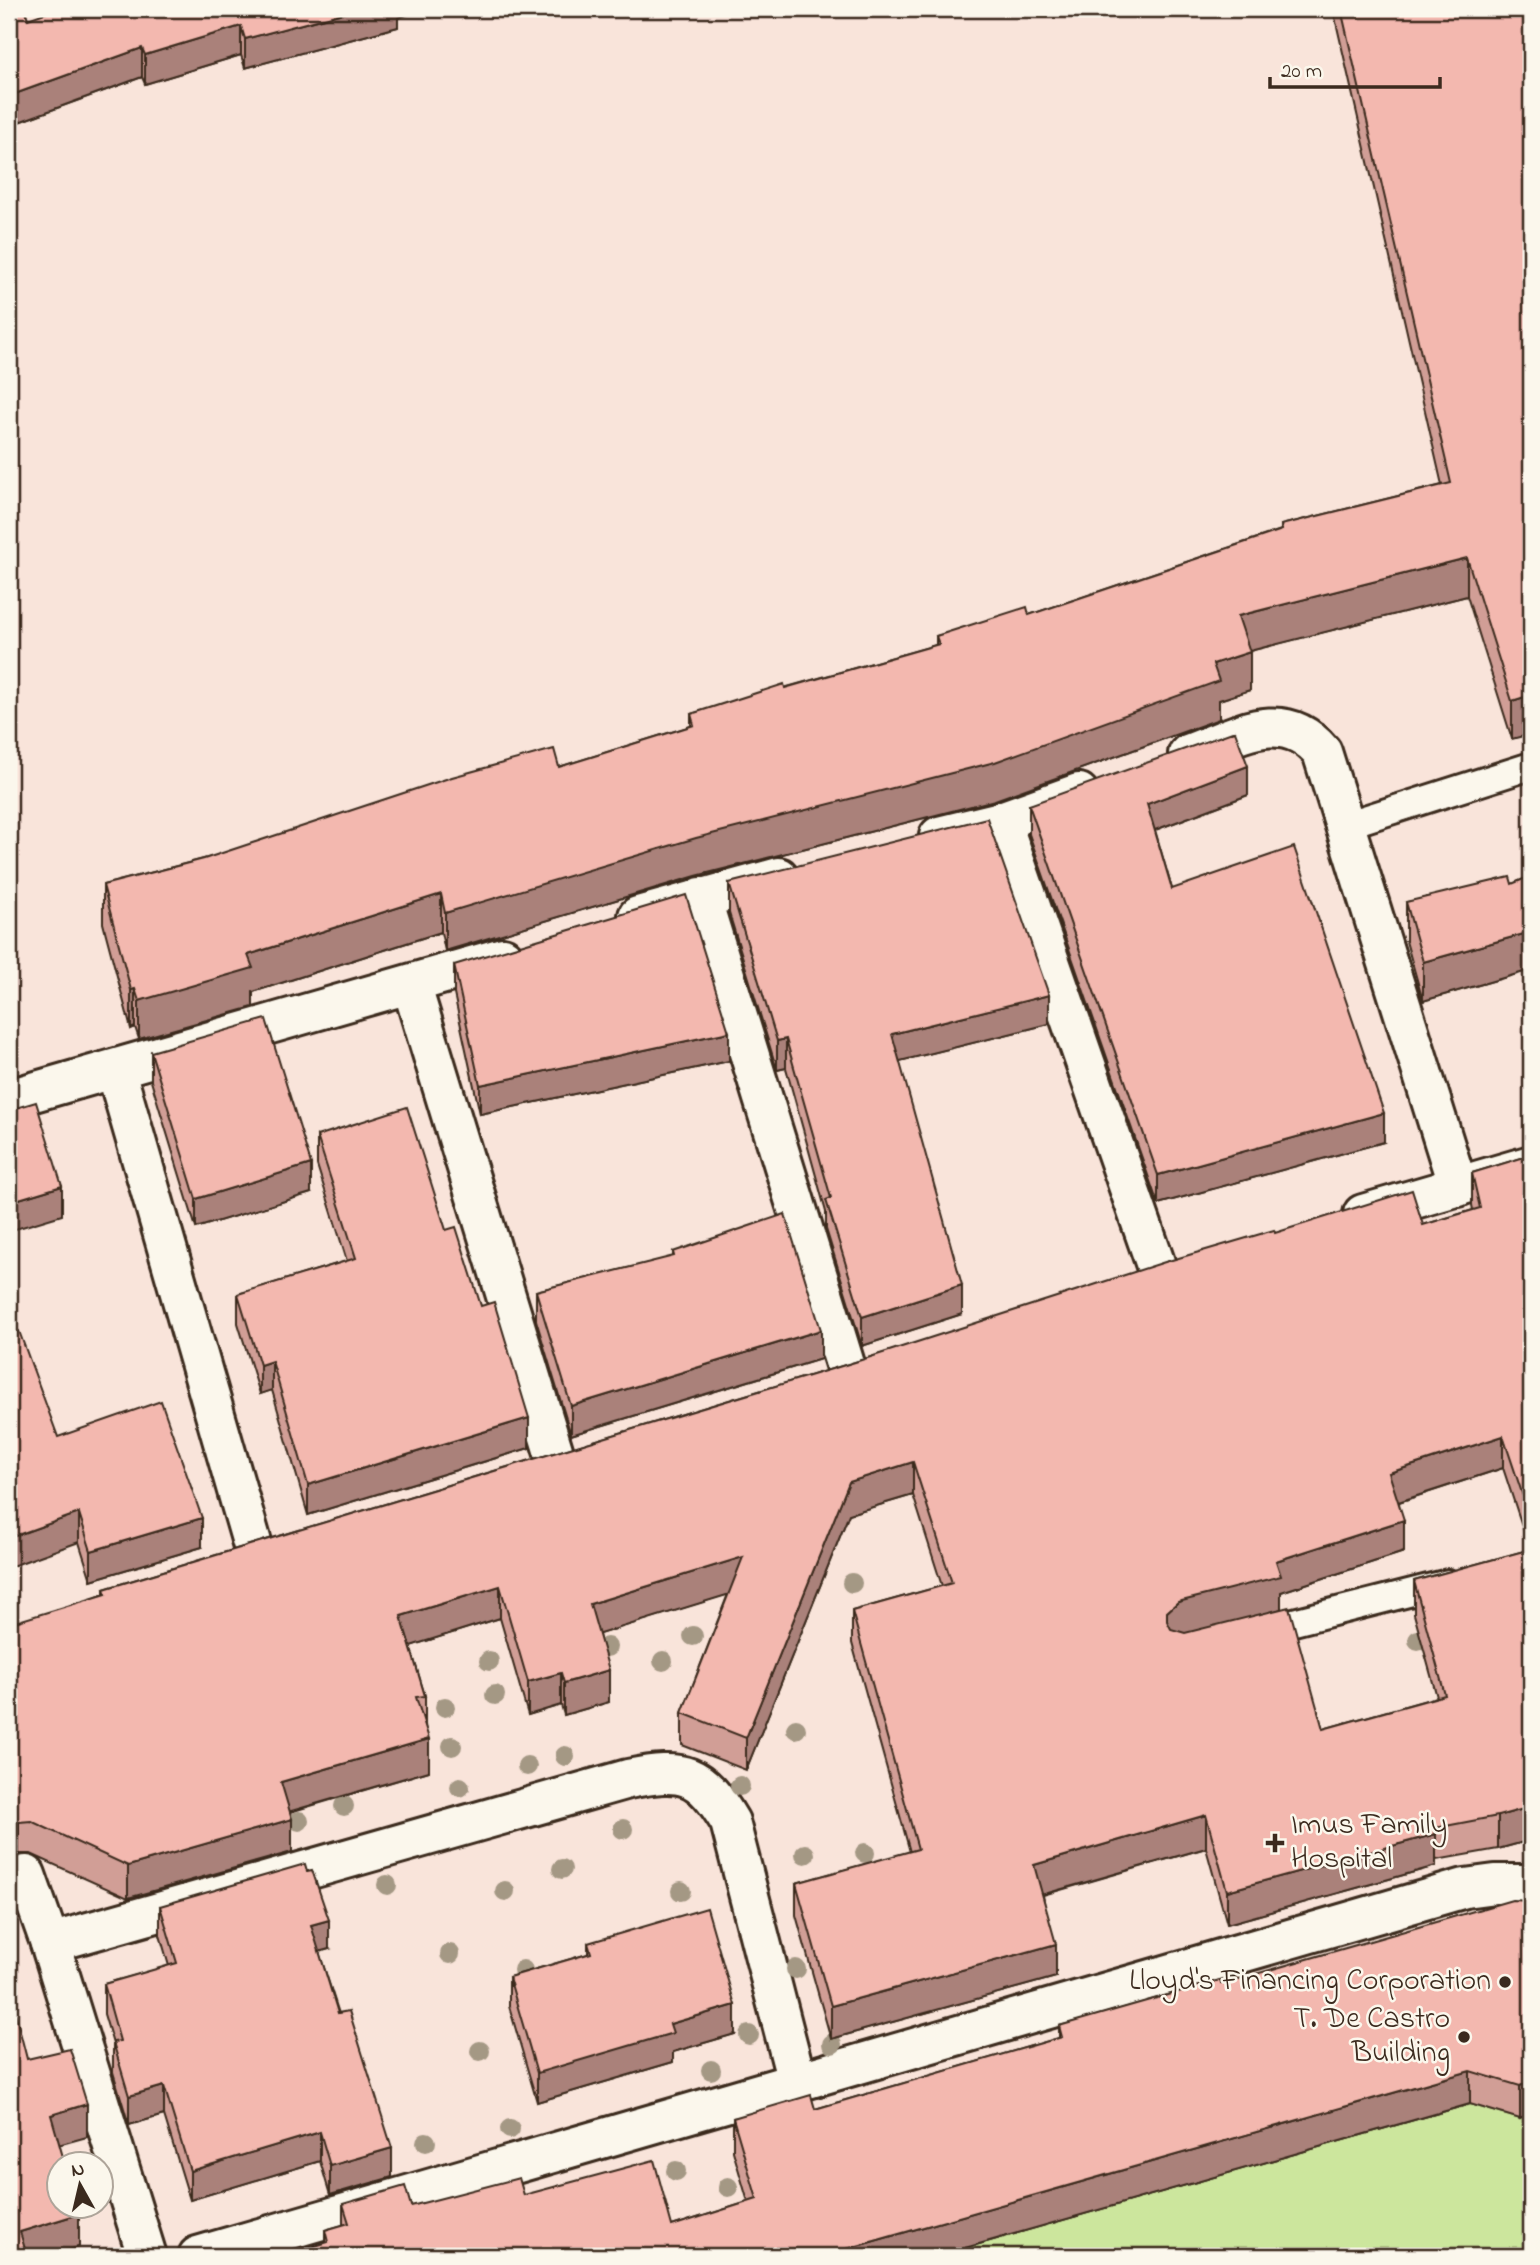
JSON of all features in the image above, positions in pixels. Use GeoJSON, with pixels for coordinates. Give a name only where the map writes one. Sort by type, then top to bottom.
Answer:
{"type":"FeatureCollection","features":[{"type":"Feature","properties":{"kind":"street"},"geometry":{"type":"LineString","coordinates":[[1158,765],[1263,727],[1280,726],[1296,730],[1311,739],[1322,752],[1458,1187]]}},
{"type":"Feature","properties":{"kind":"street"},"geometry":{"type":"LineString","coordinates":[[909,844],[1001,821],[1106,783]]}},
{"type":"Feature","properties":{"kind":"street"},"geometry":{"type":"LineString","coordinates":[[1001,821],[1159,1273]]}},
{"type":"Feature","properties":{"kind":"street"},"geometry":{"type":"LineString","coordinates":[[609,925],[701,897],[818,867]]}},
{"type":"Feature","properties":{"kind":"street"},"geometry":{"type":"LineString","coordinates":[[701,897],[848,1374]]}},
{"type":"Feature","properties":{"kind":"street"},"geometry":{"type":"LineString","coordinates":[[9,1099],[116,1071],[543,945]]}},
{"type":"Feature","properties":{"kind":"street"},"geometry":{"type":"LineString","coordinates":[[411,985],[557,1463]]}},
{"type":"Feature","properties":{"kind":"street"},"geometry":{"type":"LineString","coordinates":[[116,1071],[255,1553]]}},
{"type":"Feature","properties":{"kind":"street"},"geometry":{"type":"LineString","coordinates":[[1328,1224],[1531,1165]]}},
{"type":"Feature","properties":{"kind":"street"},"geometry":{"type":"LineString","coordinates":[[1120,1286],[1198,1262]]}},
{"type":"Feature","properties":{"kind":"street"},"geometry":{"type":"LineString","coordinates":[[808,1386],[887,1362]]}},
{"type":"Feature","properties":{"kind":"street"},"geometry":{"type":"LineString","coordinates":[[517,1474],[596,1451]]}},
{"type":"Feature","properties":{"kind":"street"},"geometry":{"type":"LineString","coordinates":[[216,1564],[294,1541]]}},
{"type":"Feature","properties":{"kind":"street"},"geometry":{"type":"LineString","coordinates":[[50,1943],[628,1779],[660,1773],[690,1776],[713,1794],[730,1822],[796,2082]]}},
{"type":"Feature","properties":{"kind":"street"},"geometry":{"type":"LineString","coordinates":[[26,1875],[50,1943],[147,2256]]}},
{"type":"Feature","properties":{"kind":"street"},"geometry":{"type":"LineString","coordinates":[[198,2256],[1465,1888],[1495,1884],[1531,1884]]}},
{"type":"Feature","properties":{"kind":"lane"},"geometry":{"type":"LineString","coordinates":[[1346,825],[1531,766]]}},
{"type":"Feature","properties":{"kind":"lane"},"geometry":{"type":"LineString","coordinates":[[1236,1637],[1478,1575]]}},
{"type":"Feature","properties":{"kind":"green space"},"geometry":{"type":"Polygon","coordinates":[[[1470,2104],[1520,2119],[1531,2114],[1531,2256],[936,2256],[1470,2104]]]}},
{"type":"Feature","properties":{"kind":"building"},"geometry":{"type":"Polygon","coordinates":[[[9,9],[25,9],[28,19],[56,9],[358,9],[245,39],[241,26],[145,55],[142,48],[9,96],[9,9]]]}},
{"type":"Feature","properties":{"kind":"building"},"geometry":{"type":"Polygon","coordinates":[[[1341,9],[1531,9],[1531,695],[1512,701],[1467,558],[1238,616],[1250,652],[1213,664],[1219,681],[995,762],[696,838],[445,913],[441,894],[248,955],[253,968],[139,1001],[135,989],[131,990],[103,885],[204,859],[452,777],[554,749],[559,767],[694,725],[691,714],[784,684],[785,688],[939,644],[936,636],[1027,607],[1029,615],[1282,530],[1281,525],[1451,483],[1341,9]]]}},
{"type":"Feature","properties":{"kind":"building"},"geometry":{"type":"Polygon","coordinates":[[[1235,731],[1248,766],[1147,804],[1172,889],[1294,847],[1384,1113],[1158,1175],[1029,805],[1235,731]]]}},
{"type":"Feature","properties":{"kind":"building"},"geometry":{"type":"Polygon","coordinates":[[[987,818],[1049,995],[892,1034],[962,1285],[862,1317],[826,1200],[831,1198],[786,1039],[777,1041],[729,883],[987,818]]]}},
{"type":"Feature","properties":{"kind":"building"},"geometry":{"type":"Polygon","coordinates":[[[1531,876],[1531,932],[1423,962],[1406,902],[1510,877],[1512,884],[1531,876]]]}},
{"type":"Feature","properties":{"kind":"building"},"geometry":{"type":"Polygon","coordinates":[[[686,895],[729,1032],[480,1085],[454,965],[686,895]]]}},
{"type":"Feature","properties":{"kind":"building"},"geometry":{"type":"Polygon","coordinates":[[[266,1019],[311,1164],[196,1199],[151,1052],[266,1019]]]}},
{"type":"Feature","properties":{"kind":"building"},"geometry":{"type":"Polygon","coordinates":[[[36,1102],[62,1186],[9,1202],[9,1110],[36,1102]]]}},
{"type":"Feature","properties":{"kind":"building"},"geometry":{"type":"Polygon","coordinates":[[[407,1107],[446,1230],[456,1227],[481,1306],[494,1302],[529,1418],[308,1485],[272,1361],[260,1365],[238,1294],[356,1258],[317,1136],[407,1107]]]}},
{"type":"Feature","properties":{"kind":"building"},"geometry":{"type":"Polygon","coordinates":[[[1531,1155],[1531,1515],[1503,1436],[1389,1473],[1404,1520],[1276,1561],[1281,1576],[1178,1602],[1167,1612],[1167,1621],[1171,1629],[1185,1633],[1289,1607],[1323,1729],[1445,1695],[1414,1581],[1531,1549],[1531,1807],[1435,1828],[1436,1834],[1227,1891],[1206,1815],[1034,1865],[1056,1944],[831,2006],[796,1883],[918,1849],[852,1611],[952,1583],[913,1462],[849,1482],[746,1738],[682,1713],[743,1557],[590,1604],[609,1670],[564,1683],[561,1673],[528,1682],[500,1586],[401,1616],[425,1696],[416,1697],[429,1739],[281,1782],[292,1819],[128,1866],[31,1821],[19,1822],[9,1829],[9,1635],[15,1622],[106,1594],[104,1589],[855,1362],[1165,1262],[1274,1230],[1275,1233],[1412,1190],[1423,1225],[1480,1208],[1472,1173],[1531,1155]]]}},
{"type":"Feature","properties":{"kind":"building"},"geometry":{"type":"Polygon","coordinates":[[[785,1214],[821,1330],[571,1406],[536,1291],[674,1256],[673,1252],[785,1214]]]}},
{"type":"Feature","properties":{"kind":"building"},"geometry":{"type":"Polygon","coordinates":[[[19,1331],[58,1437],[161,1401],[202,1518],[91,1551],[79,1513],[9,1538],[9,1335],[19,1331]]]}},
{"type":"Feature","properties":{"kind":"building"},"geometry":{"type":"Polygon","coordinates":[[[305,1864],[307,1871],[312,1870],[329,1920],[311,1925],[338,2013],[349,2011],[392,2148],[330,2166],[320,2132],[190,2171],[164,2086],[129,2096],[113,2042],[120,2041],[104,1984],[177,1963],[160,1906],[305,1864]]]}},
{"type":"Feature","properties":{"kind":"building"},"geometry":{"type":"Polygon","coordinates":[[[1512,1900],[1531,1901],[1531,2081],[1520,2086],[1470,2071],[822,2256],[282,2256],[328,2242],[325,2230],[349,2223],[343,2204],[405,2186],[411,2206],[519,2178],[524,2195],[654,2160],[672,2226],[757,2199],[733,2118],[811,2095],[815,2109],[1062,2037],[1059,2026],[1220,1980],[1221,1984],[1512,1900]]]}},
{"type":"Feature","properties":{"kind":"building"},"geometry":{"type":"Polygon","coordinates":[[[707,1908],[735,2005],[670,2024],[673,2033],[537,2073],[509,1977],[591,1953],[588,1943],[707,1908]]]}},
{"type":"Feature","properties":{"kind":"building"},"geometry":{"type":"Polygon","coordinates":[[[13,2004],[27,2059],[70,2049],[87,2104],[51,2115],[61,2150],[46,2150],[46,2220],[59,2220],[20,2232],[27,2256],[9,2256],[9,2005],[13,2004]]]}},
{"type":"Feature","properties":{"kind":"place","name":"Imus Family Hospital"},"geometry":{"type":"Point","coordinates":[1275,1843]}},
{"type":"Feature","properties":{"kind":"place","name":"Lloyd's Financing Corporation"},"geometry":{"type":"Point","coordinates":[1505,1982]}},
{"type":"Feature","properties":{"kind":"place","name":"T. De Castro Building"},"geometry":{"type":"Point","coordinates":[1464,2037]}}]}
